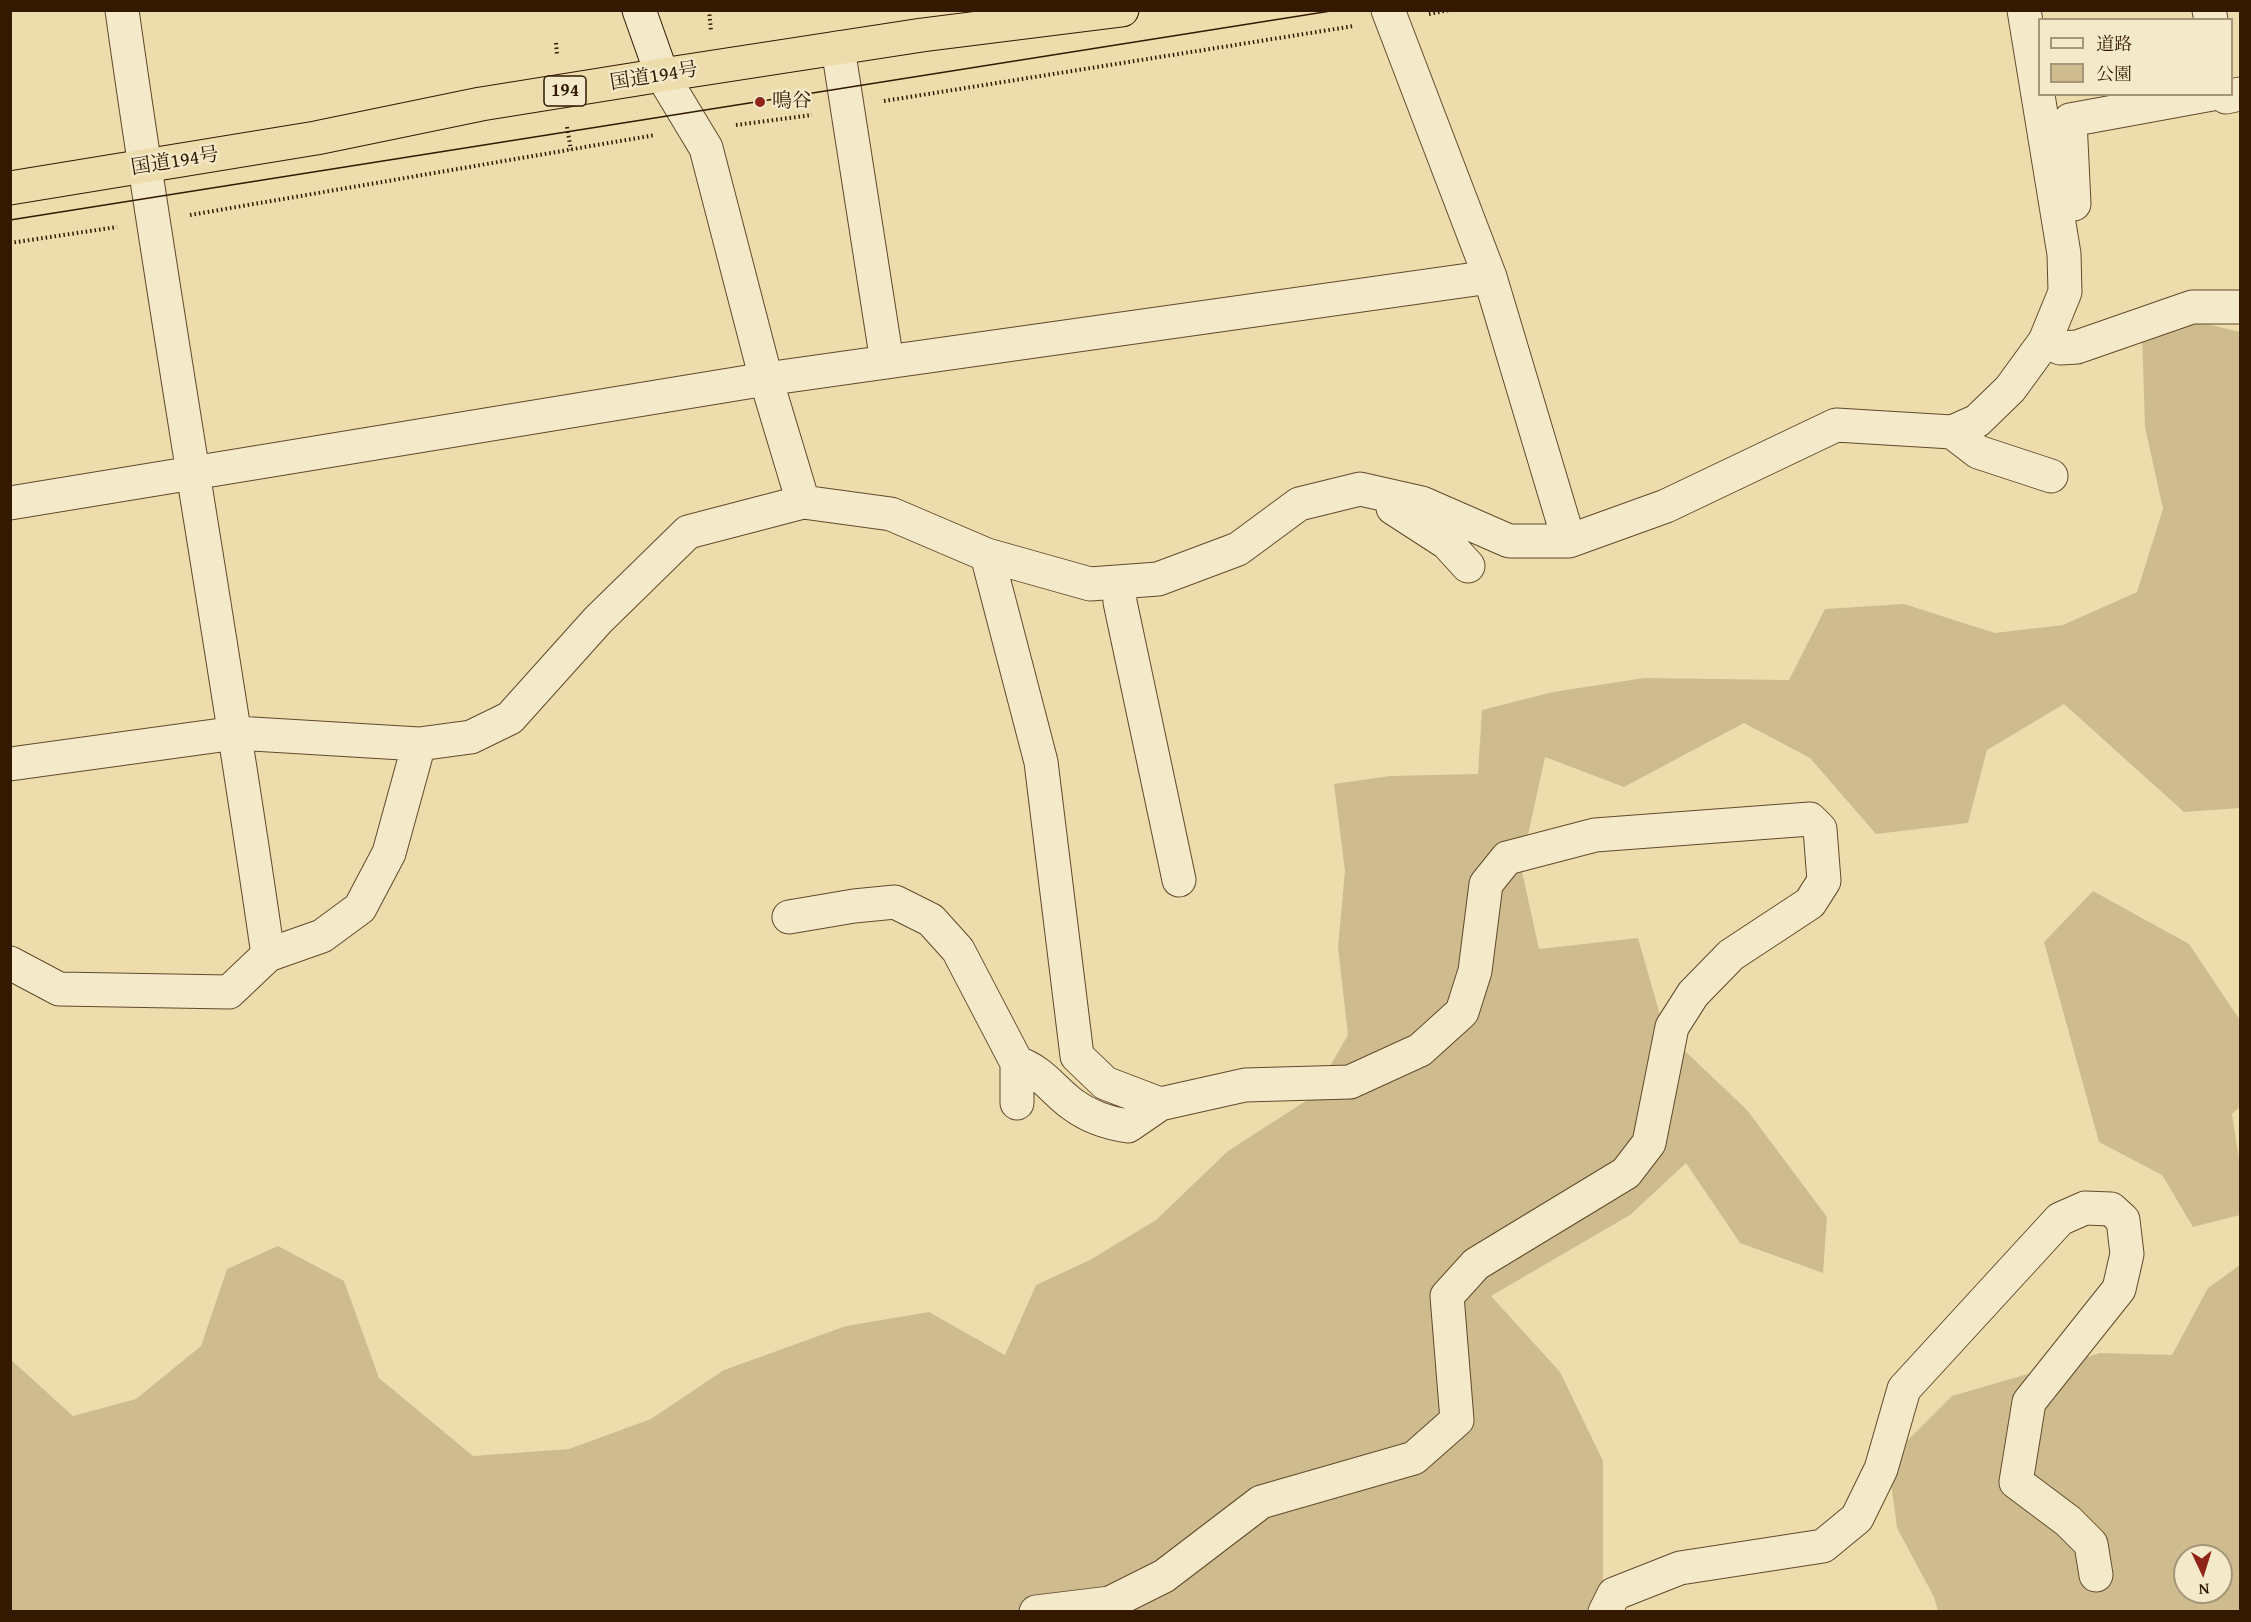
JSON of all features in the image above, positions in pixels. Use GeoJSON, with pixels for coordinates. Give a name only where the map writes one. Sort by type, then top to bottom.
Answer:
{"type":"FeatureCollection","features":[{"type":"Feature","properties":{"kind":"highway","name":"国道194号"},"geometry":{"type":"LineString","coordinates":[[10,188],[316,138],[481,104],[662,75],[838,48],[1122,10]]}},
{"type":"Feature","properties":{"kind":"street"},"geometry":{"type":"LineString","coordinates":[[122,10],[144,167],[236,733],[268,955]]}},
{"type":"Feature","properties":{"kind":"street"},"geometry":{"type":"LineString","coordinates":[[639,10],[662,75],[706,148],[766,379],[803,502]]}},
{"type":"Feature","properties":{"kind":"street"},"geometry":{"type":"LineString","coordinates":[[2024,10],[2038,95]]}},
{"type":"Feature","properties":{"kind":"street"},"geometry":{"type":"LineString","coordinates":[[1389,15],[1490,277],[1569,542]]}},
{"type":"Feature","properties":{"kind":"street"},"geometry":{"type":"LineString","coordinates":[[838,48],[887,362]]}},
{"type":"Feature","properties":{"kind":"street"},"geometry":{"type":"LineString","coordinates":[[10,764],[236,733],[419,744],[471,737],[510,718],[598,620],[688,532],[803,502],[891,514],[987,555],[1090,584],[1158,579],[1238,549],[1299,504],[1360,489],[1422,503],[1509,541],[1569,542],[1666,506],[1836,425],[1952,432],[1977,421],[2010,389],[2045,341],[2065,292],[2064,254],[2038,96]]}},
{"type":"Feature","properties":{"kind":"street"},"geometry":{"type":"LineString","coordinates":[[2064,254],[2075,216],[2070,120],[2218,96]]}},
{"type":"Feature","properties":{"kind":"street"},"geometry":{"type":"LineString","coordinates":[[10,503],[193,475],[766,379],[1490,277]]}},
{"type":"Feature","properties":{"kind":"street"},"geometry":{"type":"LineString","coordinates":[[2045,341],[2060,348],[2077,347],[2192,307],[2241,307]]}},
{"type":"Feature","properties":{"kind":"street"},"geometry":{"type":"LineString","coordinates":[[1952,432],[1978,452],[2051,476]]}},
{"type":"Feature","properties":{"kind":"street"},"geometry":{"type":"LineString","coordinates":[[1360,489],[1447,543],[1468,566]]}},
{"type":"Feature","properties":{"kind":"street"},"geometry":{"type":"LineString","coordinates":[[987,555],[1041,762],[1077,1056],[1105,1083],[1160,1104]]}},
{"type":"Feature","properties":{"kind":"street"},"geometry":{"type":"LineString","coordinates":[[1119,582],[1120,602],[1179,880]]}},
{"type":"Feature","properties":{"kind":"street"},"geometry":{"type":"LineString","coordinates":[[10,963],[59,989],[229,992],[268,955],[322,936],[360,908],[389,853],[419,744]]}},
{"type":"Feature","properties":{"kind":"street"},"geometry":{"type":"LineString","coordinates":[[1017,1063],[1032,1068],[1073,1104],[1104,1122],[1128,1126],[1160,1104],[1245,1085],[1350,1082],[1420,1050],[1462,1012],[1475,971],[1486,884],[1507,858],[1595,835],[1810,819],[1821,829],[1824,881],[1810,903],[1731,955],[1693,994],[1672,1027],[1649,1143],[1626,1173],[1476,1264],[1447,1296],[1457,1420],[1414,1458],[1261,1502],[1164,1576],[1110,1603],[1036,1611]]}},
{"type":"Feature","properties":{"kind":"street"},"geometry":{"type":"LineString","coordinates":[[789,917],[895,902],[931,920],[958,950],[1017,1063],[1017,1103]]}},
{"type":"Feature","properties":{"kind":"street"},"geometry":{"type":"LineString","coordinates":[[1605,1611],[1614,1594],[1680,1568],[1823,1546],[1857,1518],[1881,1469],[1904,1389],[2060,1219],[2085,1208],[2112,1209],[2123,1220],[2127,1254],[2119,1289],[2029,1402],[2016,1482],[2068,1521],[2091,1544],[2096,1575]]}},
{"type":"Feature","properties":{"kind":"path"},"geometry":{"type":"LineString","coordinates":[[10,243],[154,221],[661,134],[701,140],[722,126],[782,121],[847,107],[1389,15],[1449,10]]}},
{"type":"Feature","properties":{"kind":"green space"},"geometry":{"type":"Polygon","coordinates":[[[2190,320],[2240,332],[2240,808],[2184,812],[2064,704],[1987,750],[1968,823],[1876,834],[1810,758],[1744,723],[1624,787],[1545,757],[1521,867],[1539,949],[1638,938],[1665,1032],[1747,1110],[1827,1217],[1823,1273],[1740,1243],[1686,1163],[1630,1215],[1491,1296],[1560,1372],[1603,1461],[1603,1611],[11,1611],[10,1359],[73,1416],[136,1399],[201,1346],[227,1269],[278,1246],[344,1281],[379,1378],[473,1456],[569,1449],[651,1419],[724,1370],[846,1326],[929,1312],[1005,1355],[1036,1285],[1090,1260],[1156,1220],[1228,1151],[1312,1097],[1348,1035],[1338,947],[1345,871],[1334,784],[1390,776],[1478,774],[1482,710],[1553,692],[1644,678],[1789,680],[1825,609],[1904,604],[1995,633],[2063,625],[2137,592],[2163,509],[2145,427],[2142,331],[2190,320]]]}},
{"type":"Feature","properties":{"kind":"green space"},"geometry":{"type":"Polygon","coordinates":[[[2093,891],[2189,944],[2240,1020],[2240,1107],[2232,1114],[2240,1165],[2240,1215],[2193,1227],[2162,1175],[2099,1142],[2044,942],[2093,891]]]}},
{"type":"Feature","properties":{"kind":"green space"},"geometry":{"type":"Polygon","coordinates":[[[2240,1265],[2240,1611],[1938,1611],[1934,1597],[1897,1528],[1888,1460],[1952,1396],[2100,1353],[2172,1355],[2208,1288],[2240,1265]]]}},
{"type":"Feature","properties":{"kind":"tram line"},"geometry":{"type":"LineString","coordinates":[[10,220],[1337,10]]}},
{"type":"Feature","properties":{"kind":"place","name":"鳴谷"},"geometry":{"type":"Point","coordinates":[760,102]}}]}
